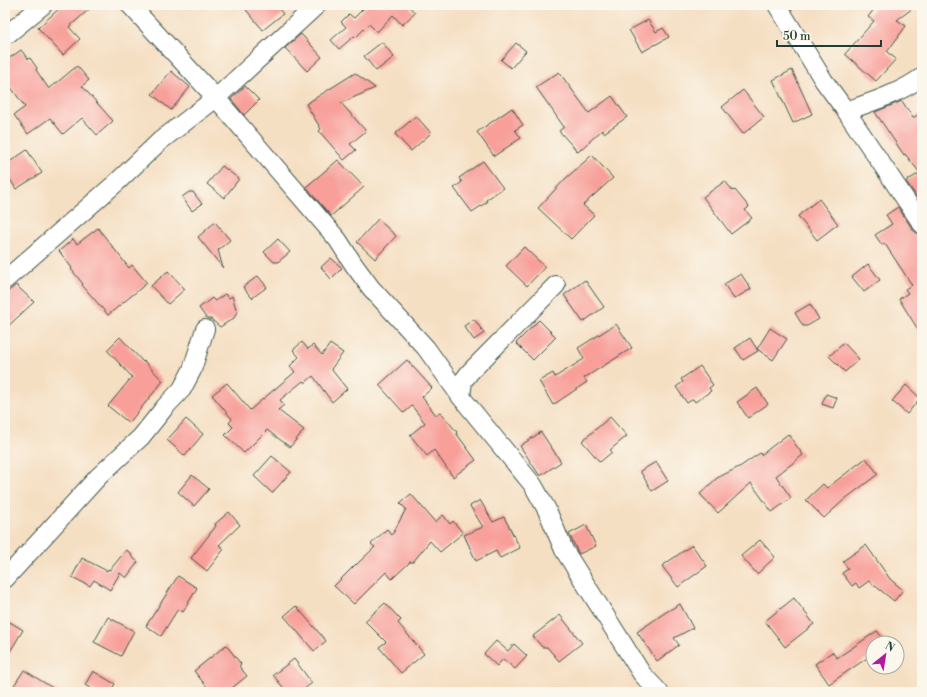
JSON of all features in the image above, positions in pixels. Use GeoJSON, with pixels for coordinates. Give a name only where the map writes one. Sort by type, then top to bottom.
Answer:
{"type":"FeatureCollection","features":[{"type":"Feature","properties":{"kind":"street"},"geometry":{"type":"LineString","coordinates":[[5,34],[9,33],[43,5]]}},
{"type":"Feature","properties":{"kind":"street"},"geometry":{"type":"LineString","coordinates":[[130,5],[216,98],[338,240],[371,288],[426,348],[461,397],[533,485],[547,510],[564,550],[642,674],[659,692]]}},
{"type":"Feature","properties":{"kind":"street"},"geometry":{"type":"LineString","coordinates":[[5,280],[117,182],[160,141],[216,98],[317,5]]}},
{"type":"Feature","properties":{"kind":"street"},"geometry":{"type":"LineString","coordinates":[[777,5],[824,82],[846,111],[922,224]]}},
{"type":"Feature","properties":{"kind":"street"},"geometry":{"type":"LineString","coordinates":[[846,111],[877,100],[914,83],[922,77]]}},
{"type":"Feature","properties":{"kind":"street"},"geometry":{"type":"LineString","coordinates":[[461,397],[463,381],[470,372],[556,285]]}},
{"type":"Feature","properties":{"kind":"street"},"geometry":{"type":"LineString","coordinates":[[5,579],[98,477],[141,437],[165,407],[182,389],[192,370],[205,329]]}},
{"type":"Feature","properties":{"kind":"building"},"geometry":{"type":"Polygon","coordinates":[[[63,5],[94,5],[69,27],[80,39],[63,55],[38,28],[63,5]]]}},
{"type":"Feature","properties":{"kind":"building"},"geometry":{"type":"Polygon","coordinates":[[[242,5],[276,5],[283,14],[263,30],[242,5]]]}},
{"type":"Feature","properties":{"kind":"building"},"geometry":{"type":"Polygon","coordinates":[[[367,5],[408,5],[415,13],[402,25],[393,15],[377,32],[369,24],[356,37],[354,36],[339,49],[331,40],[346,27],[341,22],[349,14],[354,18],[367,5]]]}},
{"type":"Feature","properties":{"kind":"building"},"geometry":{"type":"Polygon","coordinates":[[[877,5],[917,5],[897,20],[906,26],[887,52],[896,59],[876,81],[845,54],[874,21],[868,17],[877,5]]]}},
{"type":"Feature","properties":{"kind":"building"},"geometry":{"type":"Polygon","coordinates":[[[648,20],[656,32],[663,28],[669,37],[642,52],[629,30],[648,20]]]}},
{"type":"Feature","properties":{"kind":"building"},"geometry":{"type":"Polygon","coordinates":[[[301,34],[322,57],[307,71],[285,48],[301,34]]]}},
{"type":"Feature","properties":{"kind":"building"},"geometry":{"type":"Polygon","coordinates":[[[382,42],[394,57],[376,71],[364,56],[382,42]]]}},
{"type":"Feature","properties":{"kind":"building"},"geometry":{"type":"Polygon","coordinates":[[[516,43],[526,51],[511,68],[501,60],[516,43]]]}},
{"type":"Feature","properties":{"kind":"building"},"geometry":{"type":"Polygon","coordinates":[[[21,50],[28,59],[30,58],[49,89],[77,66],[89,80],[82,86],[113,121],[97,135],[82,118],[63,134],[50,118],[28,134],[14,115],[25,107],[5,79],[5,61],[21,50]]]}},
{"type":"Feature","properties":{"kind":"building"},"geometry":{"type":"Polygon","coordinates":[[[792,70],[812,114],[793,123],[773,80],[792,70]]]}},
{"type":"Feature","properties":{"kind":"building"},"geometry":{"type":"Polygon","coordinates":[[[171,71],[190,87],[171,110],[152,94],[171,71]]]}},
{"type":"Feature","properties":{"kind":"building"},"geometry":{"type":"Polygon","coordinates":[[[559,72],[589,113],[612,96],[627,117],[604,133],[602,130],[578,152],[559,131],[564,127],[536,87],[559,72]]]}},
{"type":"Feature","properties":{"kind":"building"},"geometry":{"type":"Polygon","coordinates":[[[355,73],[375,88],[341,103],[366,131],[350,144],[356,150],[344,160],[319,131],[321,129],[306,104],[355,73]]]}},
{"type":"Feature","properties":{"kind":"building"},"geometry":{"type":"Polygon","coordinates":[[[245,86],[259,100],[244,115],[231,99],[245,86]]]}},
{"type":"Feature","properties":{"kind":"building"},"geometry":{"type":"Polygon","coordinates":[[[743,90],[764,117],[743,134],[722,107],[743,90]]]}},
{"type":"Feature","properties":{"kind":"building"},"geometry":{"type":"Polygon","coordinates":[[[902,101],[913,118],[922,112],[922,205],[906,181],[920,173],[905,154],[904,155],[875,112],[902,101]]]}},
{"type":"Feature","properties":{"kind":"building"},"geometry":{"type":"Polygon","coordinates":[[[512,108],[523,125],[515,130],[521,138],[494,156],[477,132],[512,108]]]}},
{"type":"Feature","properties":{"kind":"building"},"geometry":{"type":"Polygon","coordinates":[[[416,116],[431,133],[411,151],[395,134],[416,116]]]}},
{"type":"Feature","properties":{"kind":"building"},"geometry":{"type":"Polygon","coordinates":[[[27,150],[42,173],[16,189],[5,171],[5,165],[27,150]]]}},
{"type":"Feature","properties":{"kind":"building"},"geometry":{"type":"Polygon","coordinates":[[[592,155],[613,178],[583,205],[594,215],[571,239],[538,208],[565,179],[592,155]]]}},
{"type":"Feature","properties":{"kind":"building"},"geometry":{"type":"Polygon","coordinates":[[[338,160],[364,187],[331,216],[306,187],[338,160]]]}},
{"type":"Feature","properties":{"kind":"building"},"geometry":{"type":"Polygon","coordinates":[[[483,161],[503,188],[486,200],[487,202],[472,212],[454,188],[462,182],[459,178],[483,161]]]}},
{"type":"Feature","properties":{"kind":"building"},"geometry":{"type":"Polygon","coordinates":[[[222,166],[239,179],[224,198],[207,184],[222,166]]]}},
{"type":"Feature","properties":{"kind":"building"},"geometry":{"type":"Polygon","coordinates":[[[725,181],[733,191],[735,190],[749,207],[745,210],[752,218],[731,234],[703,197],[725,181]]]}},
{"type":"Feature","properties":{"kind":"building"},"geometry":{"type":"Polygon","coordinates":[[[189,192],[193,192],[202,204],[192,211],[182,197],[189,192]]]}},
{"type":"Feature","properties":{"kind":"building"},"geometry":{"type":"Polygon","coordinates":[[[819,199],[838,224],[817,240],[798,216],[819,199]]]}},
{"type":"Feature","properties":{"kind":"building"},"geometry":{"type":"Polygon","coordinates":[[[898,207],[913,230],[922,234],[922,336],[899,299],[908,293],[905,289],[912,285],[885,244],[882,245],[875,235],[892,224],[886,215],[898,207]]]}},
{"type":"Feature","properties":{"kind":"building"},"geometry":{"type":"Polygon","coordinates":[[[378,219],[396,236],[375,259],[357,242],[378,219]]]}},
{"type":"Feature","properties":{"kind":"building"},"geometry":{"type":"Polygon","coordinates":[[[215,222],[230,240],[218,250],[223,268],[198,237],[215,222]]]}},
{"type":"Feature","properties":{"kind":"building"},"geometry":{"type":"Polygon","coordinates":[[[98,228],[129,268],[132,265],[147,283],[108,315],[82,285],[83,284],[59,251],[73,239],[77,244],[98,228]]]}},
{"type":"Feature","properties":{"kind":"building"},"geometry":{"type":"Polygon","coordinates":[[[278,239],[290,252],[278,262],[274,262],[264,252],[278,239]]]}},
{"type":"Feature","properties":{"kind":"building"},"geometry":{"type":"Polygon","coordinates":[[[524,247],[545,267],[527,286],[506,266],[524,247]]]}},
{"type":"Feature","properties":{"kind":"building"},"geometry":{"type":"Polygon","coordinates":[[[331,258],[342,268],[331,279],[321,267],[331,258]]]}},
{"type":"Feature","properties":{"kind":"building"},"geometry":{"type":"Polygon","coordinates":[[[868,264],[880,280],[864,292],[852,277],[868,264]]]}},
{"type":"Feature","properties":{"kind":"building"},"geometry":{"type":"Polygon","coordinates":[[[168,271],[185,289],[168,304],[151,286],[168,271]]]}},
{"type":"Feature","properties":{"kind":"building"},"geometry":{"type":"Polygon","coordinates":[[[741,274],[751,289],[734,299],[724,284],[741,274]]]}},
{"type":"Feature","properties":{"kind":"building"},"geometry":{"type":"Polygon","coordinates":[[[258,276],[267,287],[252,298],[243,287],[258,276]]]}},
{"type":"Feature","properties":{"kind":"building"},"geometry":{"type":"Polygon","coordinates":[[[585,280],[604,307],[583,322],[564,295],[585,280]]]}},
{"type":"Feature","properties":{"kind":"building"},"geometry":{"type":"Polygon","coordinates":[[[16,285],[34,302],[5,329],[5,294],[16,285]]]}},
{"type":"Feature","properties":{"kind":"building"},"geometry":{"type":"Polygon","coordinates":[[[225,294],[229,298],[232,296],[237,312],[234,318],[220,327],[211,319],[207,319],[199,308],[212,298],[215,301],[225,294]]]}},
{"type":"Feature","properties":{"kind":"building"},"geometry":{"type":"Polygon","coordinates":[[[810,304],[819,319],[807,326],[803,326],[795,313],[810,304]]]}},
{"type":"Feature","properties":{"kind":"building"},"geometry":{"type":"Polygon","coordinates":[[[474,319],[484,333],[474,340],[464,326],[474,319]]]}},
{"type":"Feature","properties":{"kind":"building"},"geometry":{"type":"Polygon","coordinates":[[[539,320],[556,337],[533,360],[516,343],[539,320]]]}},
{"type":"Feature","properties":{"kind":"building"},"geometry":{"type":"Polygon","coordinates":[[[616,324],[632,348],[584,378],[587,382],[553,405],[539,381],[553,373],[555,377],[584,359],[578,348],[616,324]]]}},
{"type":"Feature","properties":{"kind":"building"},"geometry":{"type":"Polygon","coordinates":[[[770,328],[787,339],[773,360],[757,349],[770,328]]]}},
{"type":"Feature","properties":{"kind":"building"},"geometry":{"type":"Polygon","coordinates":[[[120,337],[163,381],[129,423],[108,406],[132,377],[107,350],[120,337]]]}},
{"type":"Feature","properties":{"kind":"building"},"geometry":{"type":"Polygon","coordinates":[[[750,338],[758,351],[743,360],[735,348],[750,338]]]}},
{"type":"Feature","properties":{"kind":"building"},"geometry":{"type":"Polygon","coordinates":[[[302,342],[308,349],[313,345],[322,355],[330,344],[343,353],[331,369],[347,389],[332,402],[313,376],[305,383],[303,381],[280,400],[284,405],[278,410],[304,430],[290,447],[267,430],[244,453],[225,435],[233,427],[229,423],[232,419],[212,395],[227,383],[250,410],[295,372],[290,366],[299,357],[293,350],[302,342]]]}},
{"type":"Feature","properties":{"kind":"building"},"geometry":{"type":"Polygon","coordinates":[[[844,343],[859,359],[845,372],[829,356],[844,343]]]}},
{"type":"Feature","properties":{"kind":"building"},"geometry":{"type":"Polygon","coordinates":[[[407,360],[432,388],[422,397],[436,415],[440,412],[457,432],[456,433],[476,460],[453,477],[434,450],[427,456],[410,435],[425,423],[412,406],[404,413],[379,385],[407,360]]]}},
{"type":"Feature","properties":{"kind":"building"},"geometry":{"type":"Polygon","coordinates":[[[700,366],[713,385],[709,388],[711,391],[695,402],[693,399],[687,403],[676,387],[683,382],[681,379],[700,366]]]}},
{"type":"Feature","properties":{"kind":"building"},"geometry":{"type":"Polygon","coordinates":[[[906,385],[920,398],[907,414],[892,401],[906,385]]]}},
{"type":"Feature","properties":{"kind":"building"},"geometry":{"type":"Polygon","coordinates":[[[757,388],[768,404],[748,418],[737,402],[757,388]]]}},
{"type":"Feature","properties":{"kind":"building"},"geometry":{"type":"Polygon","coordinates":[[[826,394],[837,398],[833,408],[822,404],[826,394]]]}},
{"type":"Feature","properties":{"kind":"building"},"geometry":{"type":"Polygon","coordinates":[[[610,417],[627,436],[610,450],[612,452],[600,462],[582,441],[610,417]]]}},
{"type":"Feature","properties":{"kind":"building"},"geometry":{"type":"Polygon","coordinates":[[[186,419],[203,434],[185,456],[167,440],[186,419]]]}},
{"type":"Feature","properties":{"kind":"building"},"geometry":{"type":"Polygon","coordinates":[[[541,432],[561,462],[540,476],[520,446],[541,432]]]}},
{"type":"Feature","properties":{"kind":"building"},"geometry":{"type":"Polygon","coordinates":[[[788,434],[803,455],[776,476],[791,498],[772,512],[751,483],[718,513],[700,494],[717,478],[741,466],[760,453],[761,455],[788,434]]]}},
{"type":"Feature","properties":{"kind":"building"},"geometry":{"type":"Polygon","coordinates":[[[272,456],[291,472],[272,493],[254,476],[272,456]]]}},
{"type":"Feature","properties":{"kind":"building"},"geometry":{"type":"Polygon","coordinates":[[[866,458],[878,474],[845,499],[824,518],[806,500],[823,484],[827,488],[866,458]]]}},
{"type":"Feature","properties":{"kind":"building"},"geometry":{"type":"Polygon","coordinates":[[[656,462],[668,481],[652,491],[640,471],[656,462]]]}},
{"type":"Feature","properties":{"kind":"building"},"geometry":{"type":"Polygon","coordinates":[[[192,475],[209,489],[194,506],[178,492],[192,475]]]}},
{"type":"Feature","properties":{"kind":"building"},"geometry":{"type":"Polygon","coordinates":[[[411,494],[435,522],[443,515],[450,524],[453,521],[463,533],[440,552],[430,541],[413,562],[410,562],[392,579],[386,572],[354,604],[334,586],[375,547],[371,544],[387,529],[392,535],[406,509],[400,503],[411,494]]]}},
{"type":"Feature","properties":{"kind":"building"},"geometry":{"type":"Polygon","coordinates":[[[480,500],[493,522],[504,517],[520,548],[500,558],[496,551],[476,561],[464,535],[483,527],[470,506],[480,500]]]}},
{"type":"Feature","properties":{"kind":"building"},"geometry":{"type":"Polygon","coordinates":[[[229,512],[240,525],[219,545],[224,549],[207,571],[191,558],[216,526],[215,524],[229,512]]]}},
{"type":"Feature","properties":{"kind":"building"},"geometry":{"type":"Polygon","coordinates":[[[586,525],[596,546],[579,554],[569,534],[586,525]]]}},
{"type":"Feature","properties":{"kind":"building"},"geometry":{"type":"Polygon","coordinates":[[[760,540],[775,557],[757,574],[741,556],[760,540]]]}},
{"type":"Feature","properties":{"kind":"building"},"geometry":{"type":"Polygon","coordinates":[[[692,545],[707,566],[678,587],[662,566],[692,545]]]}},
{"type":"Feature","properties":{"kind":"building"},"geometry":{"type":"Polygon","coordinates":[[[866,545],[890,579],[903,590],[894,601],[869,581],[859,588],[856,583],[852,586],[842,573],[848,569],[843,561],[866,545]]]}},
{"type":"Feature","properties":{"kind":"building"},"geometry":{"type":"Polygon","coordinates":[[[126,550],[132,554],[131,556],[138,562],[126,578],[120,573],[110,590],[94,580],[90,586],[72,577],[82,558],[107,571],[108,569],[110,570],[126,550]]]}},
{"type":"Feature","properties":{"kind":"building"},"geometry":{"type":"Polygon","coordinates":[[[178,576],[197,588],[183,612],[178,609],[161,636],[146,626],[178,576]]]}},
{"type":"Feature","properties":{"kind":"building"},"geometry":{"type":"Polygon","coordinates":[[[794,598],[814,624],[785,647],[765,621],[794,598]]]}},
{"type":"Feature","properties":{"kind":"building"},"geometry":{"type":"Polygon","coordinates":[[[385,603],[401,620],[398,623],[424,654],[401,673],[379,647],[386,642],[365,621],[385,603]]]}},
{"type":"Feature","properties":{"kind":"building"},"geometry":{"type":"Polygon","coordinates":[[[680,604],[693,628],[674,638],[679,645],[657,661],[637,632],[680,604]]]}},
{"type":"Feature","properties":{"kind":"building"},"geometry":{"type":"Polygon","coordinates":[[[296,606],[326,641],[314,651],[284,616],[296,606]]]}},
{"type":"Feature","properties":{"kind":"building"},"geometry":{"type":"Polygon","coordinates":[[[560,615],[582,643],[559,661],[547,647],[542,647],[533,636],[560,615]]]}},
{"type":"Feature","properties":{"kind":"building"},"geometry":{"type":"Polygon","coordinates":[[[108,617],[134,631],[121,656],[94,642],[108,617]]]}},
{"type":"Feature","properties":{"kind":"building"},"geometry":{"type":"Polygon","coordinates":[[[10,622],[23,630],[5,660],[5,631],[10,622]]]}},
{"type":"Feature","properties":{"kind":"building"},"geometry":{"type":"Polygon","coordinates":[[[877,631],[880,635],[871,635],[877,631]]]}},
{"type":"Feature","properties":{"kind":"building"},"geometry":{"type":"Polygon","coordinates":[[[865,639],[865,659],[829,684],[815,664],[832,652],[837,658],[865,639]]]}},
{"type":"Feature","properties":{"kind":"building"},"geometry":{"type":"Polygon","coordinates":[[[496,641],[508,651],[514,644],[527,656],[515,669],[503,659],[497,666],[484,654],[496,641]]]}},
{"type":"Feature","properties":{"kind":"building"},"geometry":{"type":"Polygon","coordinates":[[[226,645],[241,664],[239,666],[247,676],[227,692],[211,692],[194,671],[226,645]]]}},
{"type":"Feature","properties":{"kind":"building"},"geometry":{"type":"Polygon","coordinates":[[[294,659],[312,683],[300,692],[287,692],[273,675],[294,659]]]}},
{"type":"Feature","properties":{"kind":"building"},"geometry":{"type":"Polygon","coordinates":[[[24,670],[59,692],[20,692],[13,687],[24,670]]]}},
{"type":"Feature","properties":{"kind":"building"},"geometry":{"type":"Polygon","coordinates":[[[93,671],[115,684],[110,692],[96,692],[85,685],[93,671]]]}}]}
